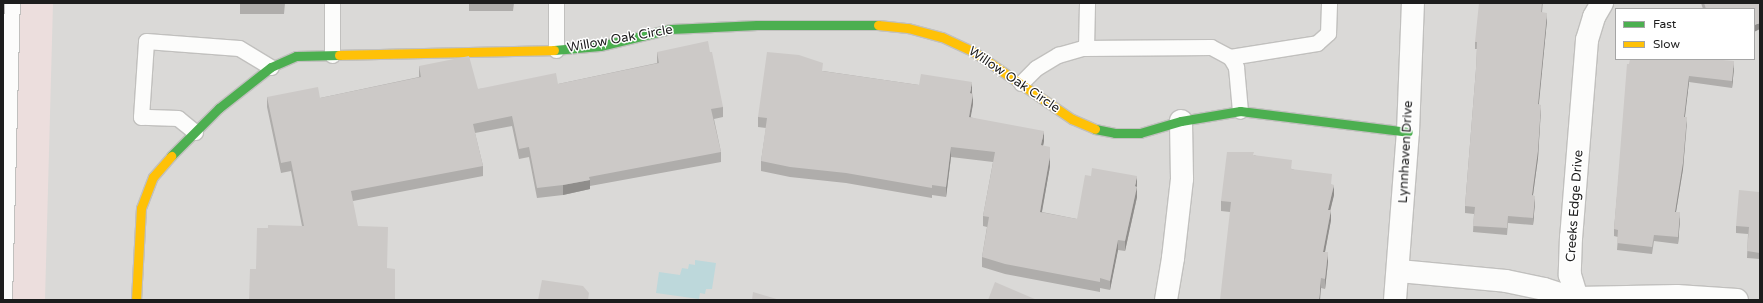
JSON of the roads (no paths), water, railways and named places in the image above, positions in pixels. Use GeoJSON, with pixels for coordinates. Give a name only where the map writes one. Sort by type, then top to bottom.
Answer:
{"type":"FeatureCollection","features":[{"type":"Feature","properties":{"kind":"street","name":"Lynnhaven Drive"},"geometry":{"type":"LineString","coordinates":[[1395,300],[1408,132],[1413,3]]}},
{"type":"Feature","properties":{"kind":"street","name":"Creeks Edge Drive"},"geometry":{"type":"LineString","coordinates":[[1577,299],[1570,275],[1571,237],[1587,40],[1594,17],[1602,3]]}},
{"type":"Feature","properties":{"kind":"street","name":"Willow Oak Circle"},"geometry":{"type":"LineString","coordinates":[[136,300],[143,198],[153,177],[219,108],[271,67],[296,56],[556,50],[600,46],[671,29],[757,25],[887,25],[908,28],[942,37],[974,52],[1072,119],[1095,129],[1115,134],[1140,133],[1181,121],[1240,111],[1408,132]]}},
{"type":"Feature","properties":{"kind":"street"},"geometry":{"type":"LineString","coordinates":[[1166,300],[1182,179],[1181,121]]}},
{"type":"Feature","properties":{"kind":"street"},"geometry":{"type":"LineString","coordinates":[[1398,271],[1506,281],[1577,299],[1677,296],[1737,300]]}},
{"type":"Feature","properties":{"kind":"lane"},"geometry":{"type":"LineString","coordinates":[[4,300],[12,3]]}},
{"type":"Feature","properties":{"kind":"lane"},"geometry":{"type":"LineString","coordinates":[[332,3],[332,55]]}},
{"type":"Feature","properties":{"kind":"lane"},"geometry":{"type":"LineString","coordinates":[[556,3],[556,50]]}},
{"type":"Feature","properties":{"kind":"lane"},"geometry":{"type":"LineString","coordinates":[[1086,48],[1087,3]]}},
{"type":"Feature","properties":{"kind":"lane"},"geometry":{"type":"LineString","coordinates":[[1230,58],[1317,43],[1328,32],[1329,3]]}},
{"type":"Feature","properties":{"kind":"lane"},"geometry":{"type":"LineString","coordinates":[[195,132],[178,118],[141,117],[146,41],[239,48],[271,67]]}},
{"type":"Feature","properties":{"kind":"lane"},"geometry":{"type":"LineString","coordinates":[[1021,83],[1036,68],[1058,55],[1086,48],[1211,47],[1230,58],[1236,67],[1240,111]]}},
{"type":"Feature","properties":{"kind":"water"},"geometry":{"type":"Polygon","coordinates":[[[695,260],[716,263],[712,289],[706,289],[705,294],[700,293],[699,299],[656,293],[659,272],[680,275],[682,268],[688,269],[689,264],[695,265],[695,260]]]}}]}
